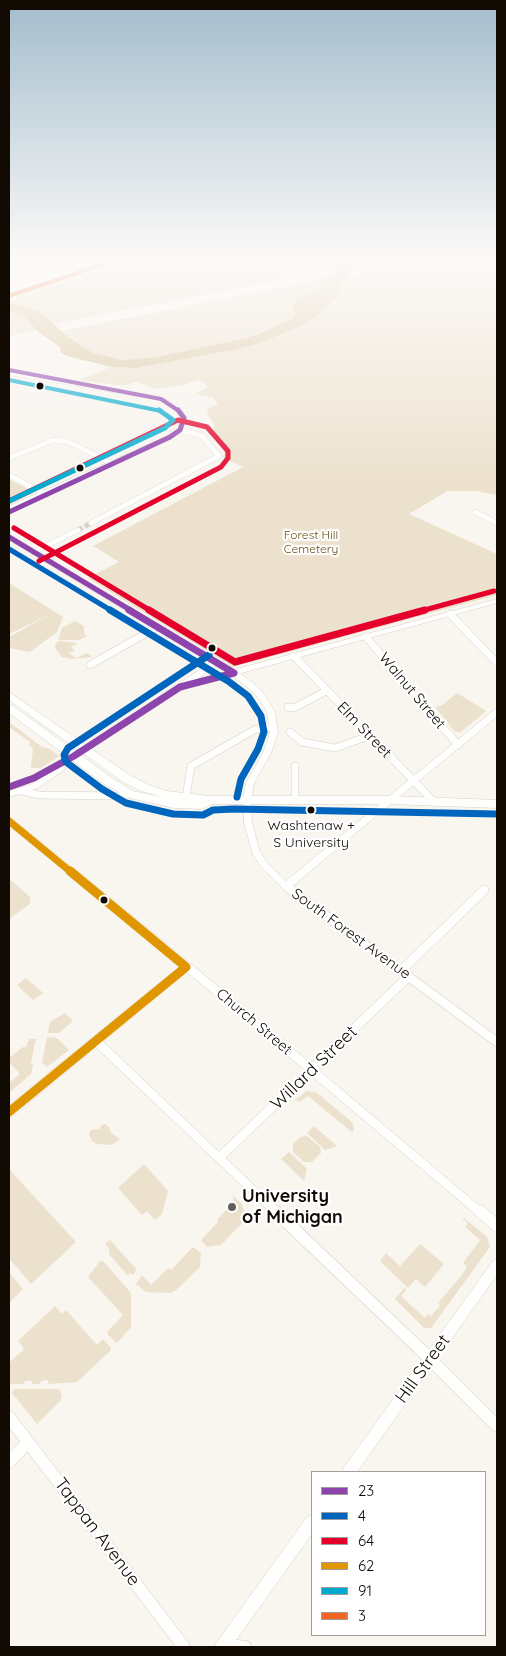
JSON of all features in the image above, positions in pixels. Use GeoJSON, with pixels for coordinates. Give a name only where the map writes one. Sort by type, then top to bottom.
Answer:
{"type":"FeatureCollection","features":[{"type":"Feature","properties":{"kind":"main road"},"geometry":{"type":"LineString","coordinates":[[29,723],[38,725],[74,749],[85,749],[180,687],[497,602]]}},
{"type":"Feature","properties":{"kind":"main road"},"geometry":{"type":"LineString","coordinates":[[9,695],[127,779]]}},
{"type":"Feature","properties":{"kind":"main road"},"geometry":{"type":"LineString","coordinates":[[9,708],[108,781],[130,794],[148,800],[174,804],[202,805],[210,800]]}},
{"type":"Feature","properties":{"kind":"main road"},"geometry":{"type":"LineString","coordinates":[[74,756],[83,756],[110,775],[127,779],[156,792],[210,800],[390,800],[497,804]]}},
{"type":"Feature","properties":{"kind":"street"},"geometry":{"type":"LineString","coordinates":[[9,371],[171,403],[183,415],[183,425],[180,430],[170,437],[111,463],[105,468],[9,508]]}},
{"type":"Feature","properties":{"kind":"street"},"geometry":{"type":"LineString","coordinates":[[91,523],[219,456],[202,436],[180,430]]}},
{"type":"Feature","properties":{"kind":"street"},"geometry":{"type":"LineString","coordinates":[[9,458],[53,440],[66,441],[111,463]]}},
{"type":"Feature","properties":{"kind":"street"},"geometry":{"type":"LineString","coordinates":[[9,475],[44,494]]}},
{"type":"Feature","properties":{"kind":"street"},"geometry":{"type":"LineString","coordinates":[[9,512],[44,494]]}},
{"type":"Feature","properties":{"kind":"street"},"geometry":{"type":"LineString","coordinates":[[475,512],[497,523]]}},
{"type":"Feature","properties":{"kind":"street"},"geometry":{"type":"LineString","coordinates":[[34,552],[78,530]]}},
{"type":"Feature","properties":{"kind":"street"},"geometry":{"type":"LineString","coordinates":[[9,537],[234,673],[263,698],[271,712],[273,727],[271,744],[255,772],[247,799]]}},
{"type":"Feature","properties":{"kind":"street"},"geometry":{"type":"LineString","coordinates":[[450,614],[497,663]]}},
{"type":"Feature","properties":{"kind":"street"},"geometry":{"type":"LineString","coordinates":[[90,665],[157,627]]}},
{"type":"Feature","properties":{"kind":"street","name":"Walnut Street"},"geometry":{"type":"LineString","coordinates":[[366,637],[458,745]]}},
{"type":"Feature","properties":{"kind":"street","name":"Elm Street"},"geometry":{"type":"LineString","coordinates":[[294,656],[435,803]]}},
{"type":"Feature","properties":{"kind":"street"},"geometry":{"type":"LineString","coordinates":[[180,687],[216,663]]}},
{"type":"Feature","properties":{"kind":"street"},"geometry":{"type":"LineString","coordinates":[[288,707],[294,708],[326,691]]}},
{"type":"Feature","properties":{"kind":"street"},"geometry":{"type":"LineString","coordinates":[[286,886],[497,712]]}},
{"type":"Feature","properties":{"kind":"street"},"geometry":{"type":"LineString","coordinates":[[186,797],[190,766],[256,729],[273,727]]}},
{"type":"Feature","properties":{"kind":"street"},"geometry":{"type":"LineString","coordinates":[[290,732],[302,742],[335,748],[369,736]]}},
{"type":"Feature","properties":{"kind":"street"},"geometry":{"type":"LineString","coordinates":[[9,787],[34,778],[85,749]]}},
{"type":"Feature","properties":{"kind":"street"},"geometry":{"type":"LineString","coordinates":[[9,794],[22,791],[49,777],[69,763],[74,756]]}},
{"type":"Feature","properties":{"kind":"street"},"geometry":{"type":"LineString","coordinates":[[295,766],[295,800]]}},
{"type":"Feature","properties":{"kind":"street"},"geometry":{"type":"LineString","coordinates":[[22,791],[39,795],[118,796],[130,794]]}},
{"type":"Feature","properties":{"kind":"street","name":"South Forest Avenue"},"geometry":{"type":"LineString","coordinates":[[247,799],[250,836],[256,853],[266,867],[286,886],[497,1042]]}},
{"type":"Feature","properties":{"kind":"street","name":"Church Street"},"geometry":{"type":"LineString","coordinates":[[9,821],[497,1226]]}},
{"type":"Feature","properties":{"kind":"street","name":"Willard Street"},"geometry":{"type":"LineString","coordinates":[[219,1158],[311,1070],[484,890]]}},
{"type":"Feature","properties":{"kind":"street"},"geometry":{"type":"LineString","coordinates":[[9,1112],[186,967]]}},
{"type":"Feature","properties":{"kind":"street"},"geometry":{"type":"LineString","coordinates":[[96,1041],[497,1426]]}},
{"type":"Feature","properties":{"kind":"street","name":"Hill Street"},"geometry":{"type":"LineString","coordinates":[[349,1471],[497,1265]]}},
{"type":"Feature","properties":{"kind":"street","name":"Tappan Avenue"},"geometry":{"type":"LineString","coordinates":[[9,1417],[184,1647]]}},
{"type":"Feature","properties":{"kind":"street"},"geometry":{"type":"LineString","coordinates":[[9,1462],[28,1442]]}},
{"type":"Feature","properties":{"kind":"street"},"geometry":{"type":"LineString","coordinates":[[223,1646],[311,1523]]}},
{"type":"Feature","properties":{"kind":"street"},"geometry":{"type":"LineString","coordinates":[[223,1646],[246,1647]]}},
{"type":"Feature","properties":{"kind":"green space"},"geometry":{"type":"Polygon","coordinates":[[[67,334],[254,334],[237,340],[156,357],[124,360],[93,353],[67,334]]]}},
{"type":"Feature","properties":{"kind":"green space","name":"Forest Hill Cemetery"},"geometry":{"type":"Polygon","coordinates":[[[279,334],[497,334],[497,495],[476,491],[447,491],[409,514],[497,554],[497,595],[233,667],[88,578],[119,562],[93,546],[243,467],[223,458],[224,452],[214,437],[214,424],[207,414],[208,408],[218,404],[212,397],[194,394],[207,388],[205,383],[199,380],[184,385],[156,389],[135,382],[116,385],[79,380],[111,367],[137,368],[257,344],[279,334]]]}},
{"type":"Feature","properties":{"kind":"green space"},"geometry":{"type":"Polygon","coordinates":[[[9,479],[31,491],[33,493],[9,505],[9,479]]]}},
{"type":"Feature","properties":{"kind":"green space"},"geometry":{"type":"Polygon","coordinates":[[[9,583],[63,617],[57,632],[30,652],[9,648],[9,637],[49,615],[9,634],[9,583]]]}},
{"type":"Feature","properties":{"kind":"green space"},"geometry":{"type":"Polygon","coordinates":[[[75,621],[84,626],[84,634],[87,636],[79,640],[58,640],[62,628],[75,621]]]}},
{"type":"Feature","properties":{"kind":"green space"},"geometry":{"type":"Polygon","coordinates":[[[59,641],[78,643],[71,647],[75,650],[69,653],[76,658],[87,653],[93,657],[72,659],[62,657],[55,648],[56,643],[59,641]]]}},
{"type":"Feature","properties":{"kind":"green space"},"geometry":{"type":"Polygon","coordinates":[[[457,693],[486,711],[461,732],[455,732],[435,707],[442,705],[457,693]]]}},
{"type":"Feature","properties":{"kind":"green space"},"geometry":{"type":"Polygon","coordinates":[[[9,722],[42,747],[50,749],[59,756],[41,768],[31,768],[33,749],[29,745],[30,742],[9,727],[9,722]]]}},
{"type":"Feature","properties":{"kind":"green space"},"geometry":{"type":"Polygon","coordinates":[[[11,880],[31,898],[29,900],[31,903],[9,919],[9,882],[11,880]]]}},
{"type":"Feature","properties":{"kind":"green space"},"geometry":{"type":"Polygon","coordinates":[[[26,978],[43,993],[33,1000],[17,985],[26,978]]]}},
{"type":"Feature","properties":{"kind":"green space"},"geometry":{"type":"Polygon","coordinates":[[[65,1013],[73,1021],[59,1033],[48,1033],[50,1022],[65,1013]]]}},
{"type":"Feature","properties":{"kind":"green space"},"geometry":{"type":"Polygon","coordinates":[[[47,1037],[57,1038],[69,1050],[47,1067],[42,1063],[47,1037]]]}},
{"type":"Feature","properties":{"kind":"green space"},"geometry":{"type":"Polygon","coordinates":[[[29,1039],[38,1039],[35,1042],[31,1074],[9,1093],[9,1083],[20,1074],[9,1062],[9,1058],[23,1047],[26,1047],[29,1039]]]}},
{"type":"Feature","properties":{"kind":"green space"},"geometry":{"type":"Polygon","coordinates":[[[307,1091],[317,1093],[353,1123],[354,1130],[352,1132],[308,1096],[299,1102],[295,1100],[307,1091]]]}},
{"type":"Feature","properties":{"kind":"green space"},"geometry":{"type":"Polygon","coordinates":[[[105,1124],[110,1128],[110,1132],[120,1139],[111,1145],[97,1144],[92,1141],[89,1134],[91,1130],[100,1129],[101,1125],[105,1124]]]}},
{"type":"Feature","properties":{"kind":"green space"},"geometry":{"type":"Polygon","coordinates":[[[314,1126],[337,1146],[325,1150],[307,1133],[314,1126]]]}},
{"type":"Feature","properties":{"kind":"green space"},"geometry":{"type":"Polygon","coordinates":[[[307,1136],[320,1147],[321,1153],[312,1162],[304,1162],[293,1152],[293,1144],[300,1137],[307,1136]]]}},
{"type":"Feature","properties":{"kind":"green space"},"geometry":{"type":"Polygon","coordinates":[[[289,1152],[307,1169],[304,1181],[281,1159],[289,1152]]]}},
{"type":"Feature","properties":{"kind":"green space"},"geometry":{"type":"Polygon","coordinates":[[[144,1164],[168,1191],[162,1214],[155,1220],[147,1211],[142,1215],[118,1188],[144,1164]]]}},
{"type":"Feature","properties":{"kind":"green space"},"geometry":{"type":"Polygon","coordinates":[[[9,1169],[76,1242],[31,1284],[9,1258],[9,1169]]]}},
{"type":"Feature","properties":{"kind":"green space"},"geometry":{"type":"Polygon","coordinates":[[[232,1195],[241,1203],[244,1210],[242,1223],[221,1245],[207,1247],[201,1240],[234,1201],[232,1195]]]}},
{"type":"Feature","properties":{"kind":"green space"},"geometry":{"type":"Polygon","coordinates":[[[464,1218],[487,1237],[490,1247],[431,1328],[424,1328],[395,1299],[404,1288],[406,1290],[401,1296],[425,1318],[428,1314],[431,1316],[440,1306],[438,1303],[462,1275],[467,1267],[463,1263],[480,1240],[465,1227],[468,1223],[462,1219],[464,1218]]]}},
{"type":"Feature","properties":{"kind":"green space"},"geometry":{"type":"Polygon","coordinates":[[[110,1240],[137,1270],[132,1275],[130,1273],[128,1276],[109,1254],[109,1248],[105,1244],[110,1240]]]}},
{"type":"Feature","properties":{"kind":"green space"},"geometry":{"type":"Polygon","coordinates":[[[420,1244],[444,1264],[425,1287],[416,1279],[408,1288],[380,1261],[386,1253],[400,1266],[420,1244]]]}},
{"type":"Feature","properties":{"kind":"green space"},"geometry":{"type":"Polygon","coordinates":[[[193,1247],[201,1253],[200,1267],[171,1293],[146,1292],[136,1284],[142,1275],[151,1285],[168,1268],[171,1270],[193,1247]]]}},
{"type":"Feature","properties":{"kind":"green space"},"geometry":{"type":"Polygon","coordinates":[[[100,1261],[103,1261],[131,1293],[131,1327],[117,1343],[108,1335],[108,1331],[123,1315],[88,1277],[100,1261]]]}},
{"type":"Feature","properties":{"kind":"green space"},"geometry":{"type":"Polygon","coordinates":[[[9,1272],[23,1289],[9,1303],[9,1272]]]}},
{"type":"Feature","properties":{"kind":"green space"},"geometry":{"type":"Polygon","coordinates":[[[55,1306],[62,1314],[66,1310],[97,1345],[103,1339],[111,1348],[110,1351],[77,1382],[48,1384],[48,1380],[41,1381],[40,1384],[32,1384],[32,1381],[25,1381],[24,1384],[9,1384],[9,1363],[24,1349],[18,1341],[55,1306]]]}},
{"type":"Feature","properties":{"kind":"green space"},"geometry":{"type":"Polygon","coordinates":[[[14,1389],[57,1389],[60,1390],[62,1397],[37,1424],[12,1393],[14,1389]]]}},
{"type":"Feature","properties":{"kind":"shaded area"},"geometry":{"type":"Polygon","coordinates":[[[42,334],[65,334],[93,353],[124,360],[156,357],[256,335],[281,334],[257,344],[237,349],[137,368],[111,367],[67,356],[60,352],[61,348],[42,334]]]}},
{"type":"Feature","properties":{"kind":"tunnel"},"geometry":{"type":"LineString","coordinates":[[78,530],[91,523]]}},
{"type":"Feature","properties":{"kind":"transit line","name":"23"},"geometry":{"type":"LineString","coordinates":[[9,370],[161,399],[176,407],[184,418],[180,430],[170,437],[9,512]]}},
{"type":"Feature","properties":{"kind":"transit line","name":"91"},"geometry":{"type":"LineString","coordinates":[[9,380],[158,409],[169,415],[173,420],[165,428],[9,501]]}},
{"type":"Feature","properties":{"kind":"transit line","name":"64"},"geometry":{"type":"LineString","coordinates":[[9,501],[178,420],[207,427],[228,451],[228,458],[221,467],[39,561]]}},
{"type":"Feature","properties":{"kind":"transit line","name":"64"},"geometry":{"type":"LineString","coordinates":[[14,528],[235,662],[494,591]]}},
{"type":"Feature","properties":{"kind":"transit line","name":"23"},"geometry":{"type":"LineString","coordinates":[[9,537],[234,673]]}},
{"type":"Feature","properties":{"kind":"transit line","name":"4"},"geometry":{"type":"LineString","coordinates":[[9,549],[228,681],[248,696],[261,716],[264,732],[258,749],[241,779],[237,797]]}},
{"type":"Feature","properties":{"kind":"transit line","name":"4"},"geometry":{"type":"LineString","coordinates":[[209,655],[68,748],[64,755],[66,762],[102,789],[126,803],[173,814],[203,815],[213,810],[234,809],[497,814]]}},
{"type":"Feature","properties":{"kind":"transit line","name":"23"},"geometry":{"type":"LineString","coordinates":[[9,787],[34,778],[74,756],[180,687],[234,673]]}},
{"type":"Feature","properties":{"kind":"transit line","name":"62"},"geometry":{"type":"LineString","coordinates":[[9,821],[186,967],[9,1112]]}},
{"type":"Feature","properties":{"kind":"place","name":"Washtenaw + S University"},"geometry":{"type":"Point","coordinates":[311,810]}},
{"type":"Feature","properties":{"kind":"place","name":"University of Michigan"},"geometry":{"type":"Point","coordinates":[232,1207]}}]}
